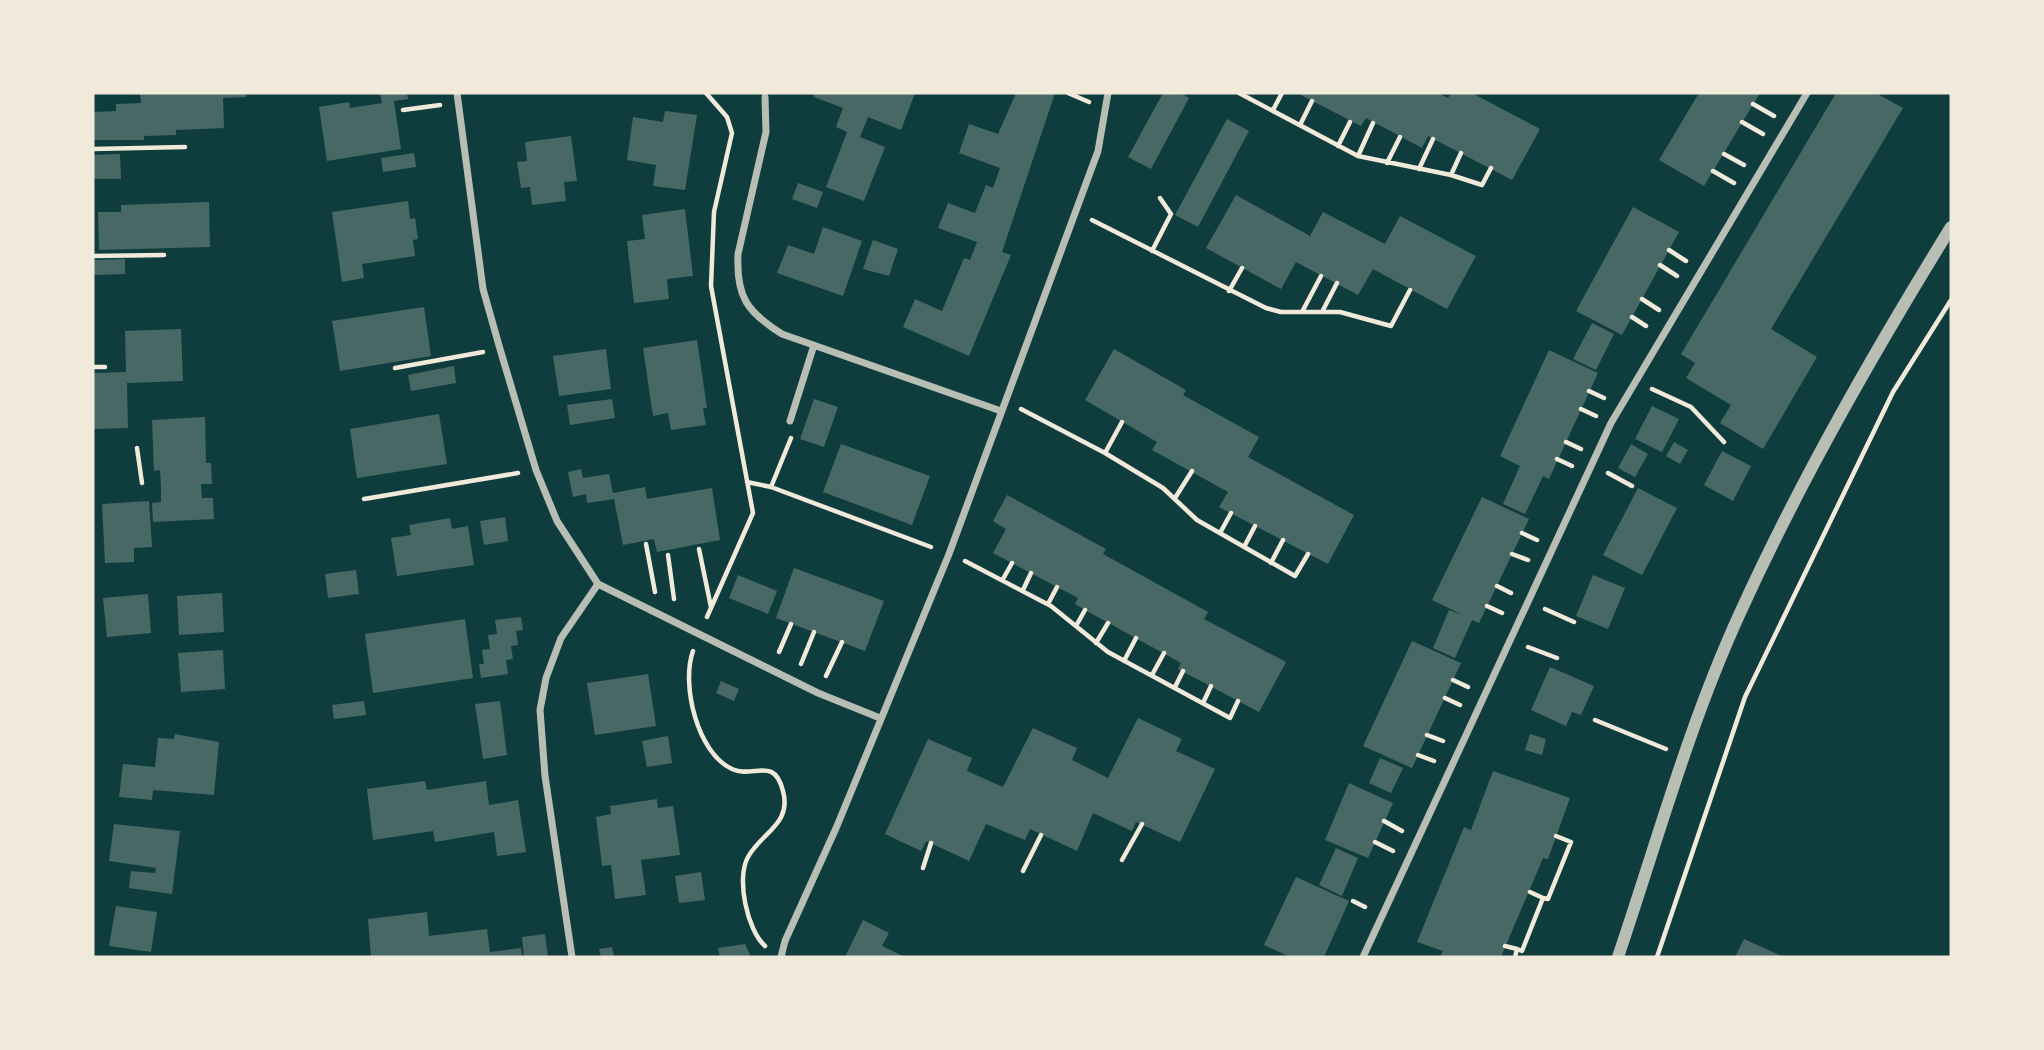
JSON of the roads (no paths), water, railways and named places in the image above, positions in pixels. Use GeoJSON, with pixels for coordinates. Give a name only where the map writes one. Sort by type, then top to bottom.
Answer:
{"type":"FeatureCollection","features":[{"type":"Feature","properties":{"kind":"street"},"geometry":{"type":"LineString","coordinates":[[457,93],[483,289],[500,349],[536,470],[557,521],[598,584],[818,693],[880,718]]}},
{"type":"Feature","properties":{"kind":"street"},"geometry":{"type":"LineString","coordinates":[[781,957],[785,940],[837,826],[949,554],[1098,151],[1108,93]]}},
{"type":"Feature","properties":{"kind":"street"},"geometry":{"type":"LineString","coordinates":[[1363,957],[1611,423],[1807,93]]}},
{"type":"Feature","properties":{"kind":"street"},"geometry":{"type":"LineString","coordinates":[[765,97],[766,132],[738,254],[740,282],[753,315],[782,334],[1001,411]]}},
{"type":"Feature","properties":{"kind":"street"},"geometry":{"type":"LineString","coordinates":[[1618,957],[1683,756],[1740,613],[1802,484],[1880,343],[1951,227]]}},
{"type":"Feature","properties":{"kind":"street"},"geometry":{"type":"LineString","coordinates":[[790,421],[814,345]]}},
{"type":"Feature","properties":{"kind":"street"},"geometry":{"type":"LineString","coordinates":[[572,957],[547,790],[540,710],[546,678],[561,638],[598,584]]}}]}
